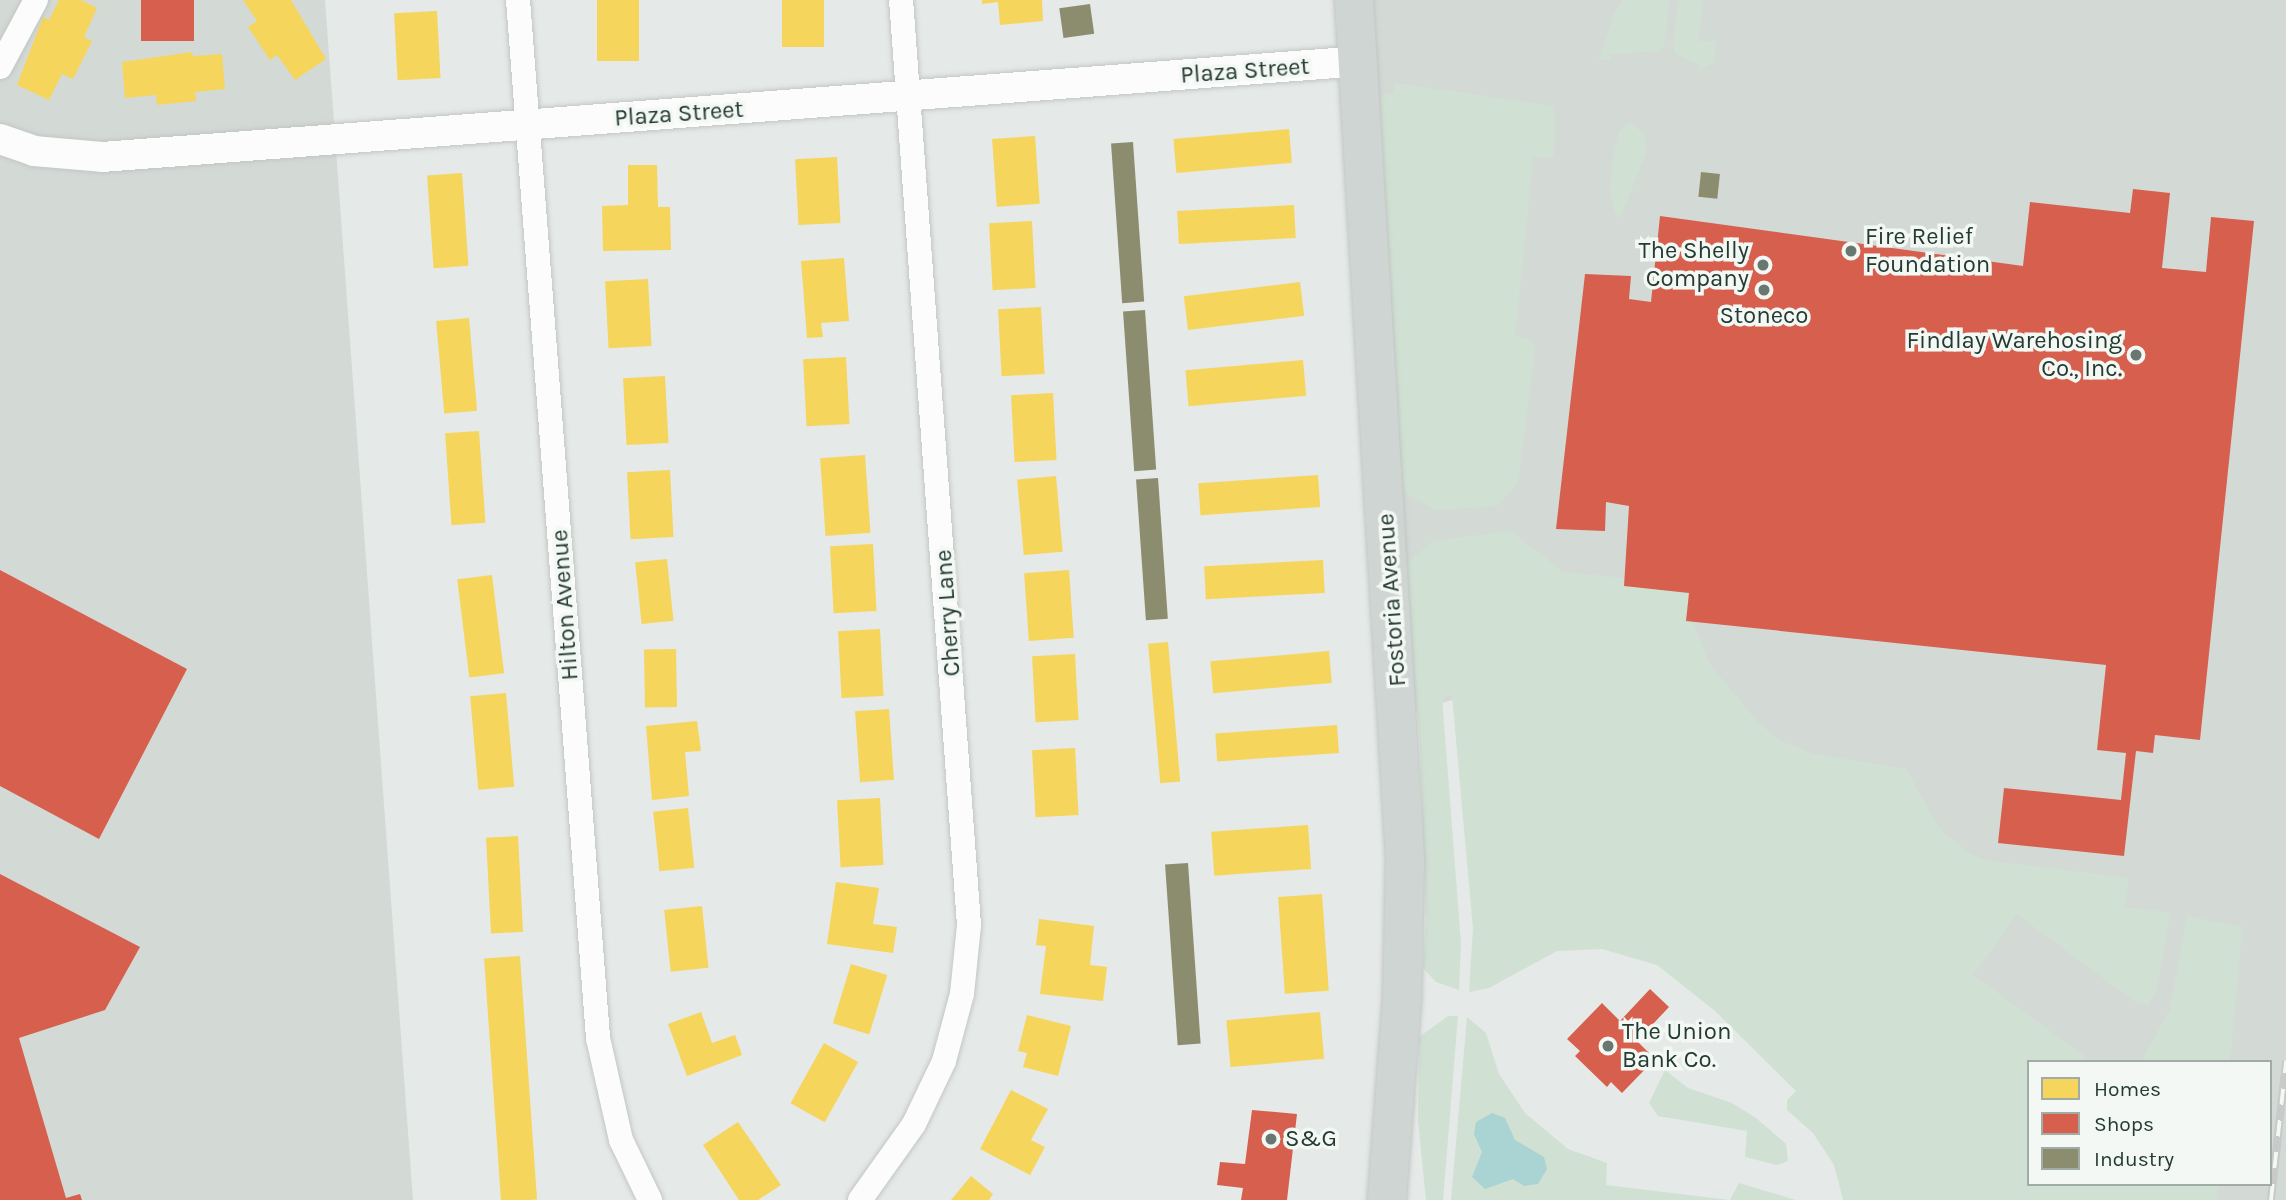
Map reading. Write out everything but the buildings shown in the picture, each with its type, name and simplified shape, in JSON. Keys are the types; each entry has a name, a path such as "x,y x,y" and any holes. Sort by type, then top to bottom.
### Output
{"main road":[{"name":"Fostoria Avenue","path":"1354,0 1361,61 1405,859 1402,999 1387,1200"}],"street":[{"path":"0,67 36,0"},
{"name":"Hilton Avenue","path":"518,0 598,1038 621,1140 650,1200"},
{"name":"Cherry Lane","path":"860,1200 908,1133 944,1061 962,994 969,925 901,0"},
{"name":"Plaza Street","path":"0,139 34,151 102,157 1361,61"}],"shaded area":[{"path":"0,0 325,0 413,1200 0,1200"},
{"path":"1346,0 2286,0 2286,1200 2073,1200 2056,1186 2272,1186 2272,1060 2027,1061 1456,699 1400,715"}],"green space":[{"path":"1623,0 1669,0 1664,46 1659,51 1609,54 1611,59 1599,61 1615,11"},
{"path":"1679,0 1703,0 1698,41 1716,41 1714,62 1698,70 1700,65 1676,54 1673,47"},
{"path":"1403,84 1554,106 1554,154 1549,158 1533,157 1515,336 1531,340 1535,347 1519,474 1515,486 1496,506 1437,510 1407,494 1398,477 1380,95 1394,93 1394,85"},
{"path":"1630,123 1644,134 1646,153 1620,217 1615,214 1611,193 1612,164 1619,131"},
{"path":"1511,531 1563,572 1625,578 1624,586 1689,593 1686,621 1693,622 1709,663 1758,723 1781,741 1813,754 1906,769 1938,827 1966,852 1983,860 2128,878 2125,907 2170,913 2157,988 2148,1005 2137,1003 2017,914 1973,975 2089,1060 2027,1060 2027,1186 2218,1186 2217,1200 1843,1200 1834,1165 1813,1133 1787,1110 1787,1100 1796,1091 1715,1011 1657,965 1602,949 1557,951 1489,988 1469,992 1473,929 1452,695 1442,697 1461,944 1459,990 1436,982 1423,968 1426,919 1420,744 1405,566 1433,541"},
{"path":"2187,916 2242,927 2230,1060 2142,1060 2170,1010"},
{"path":"1448,1016 1458,1016 1443,1200 1426,1200 1418,1121 1419,1037"},
{"path":"1467,1017 1486,1033 1499,1074 1525,1113 1568,1149 1607,1163 1606,1185 1730,1200 1451,1200"},
{"path":"1665,1070 1688,1088 1732,1103 1756,1118 1786,1144 1788,1161 1777,1165 1745,1157 1747,1131 1658,1116 1649,1103"},
{"path":"1739,1183 1796,1200 1730,1200"}],"water":[{"path":"1492,1113 1505,1118 1515,1140 1544,1157 1547,1169 1538,1184 1524,1186 1513,1179 1485,1189 1472,1177 1482,1152 1474,1134 1476,1122"}],"railway":[{"path":"2271,1200 2286,1061"}],"place":[{"name":"Fire Relief Foundation","path":"1851,251"},
{"name":"The Shelly Company","path":"1763,265"},
{"name":"Stoneco","path":"1764,290"},
{"name":"Findlay Warehosing Co., Inc.","path":"2136,355"},
{"name":"The Union Bank Co.","path":"1608,1046"},
{"name":"S&G","path":"1271,1139"}]}
